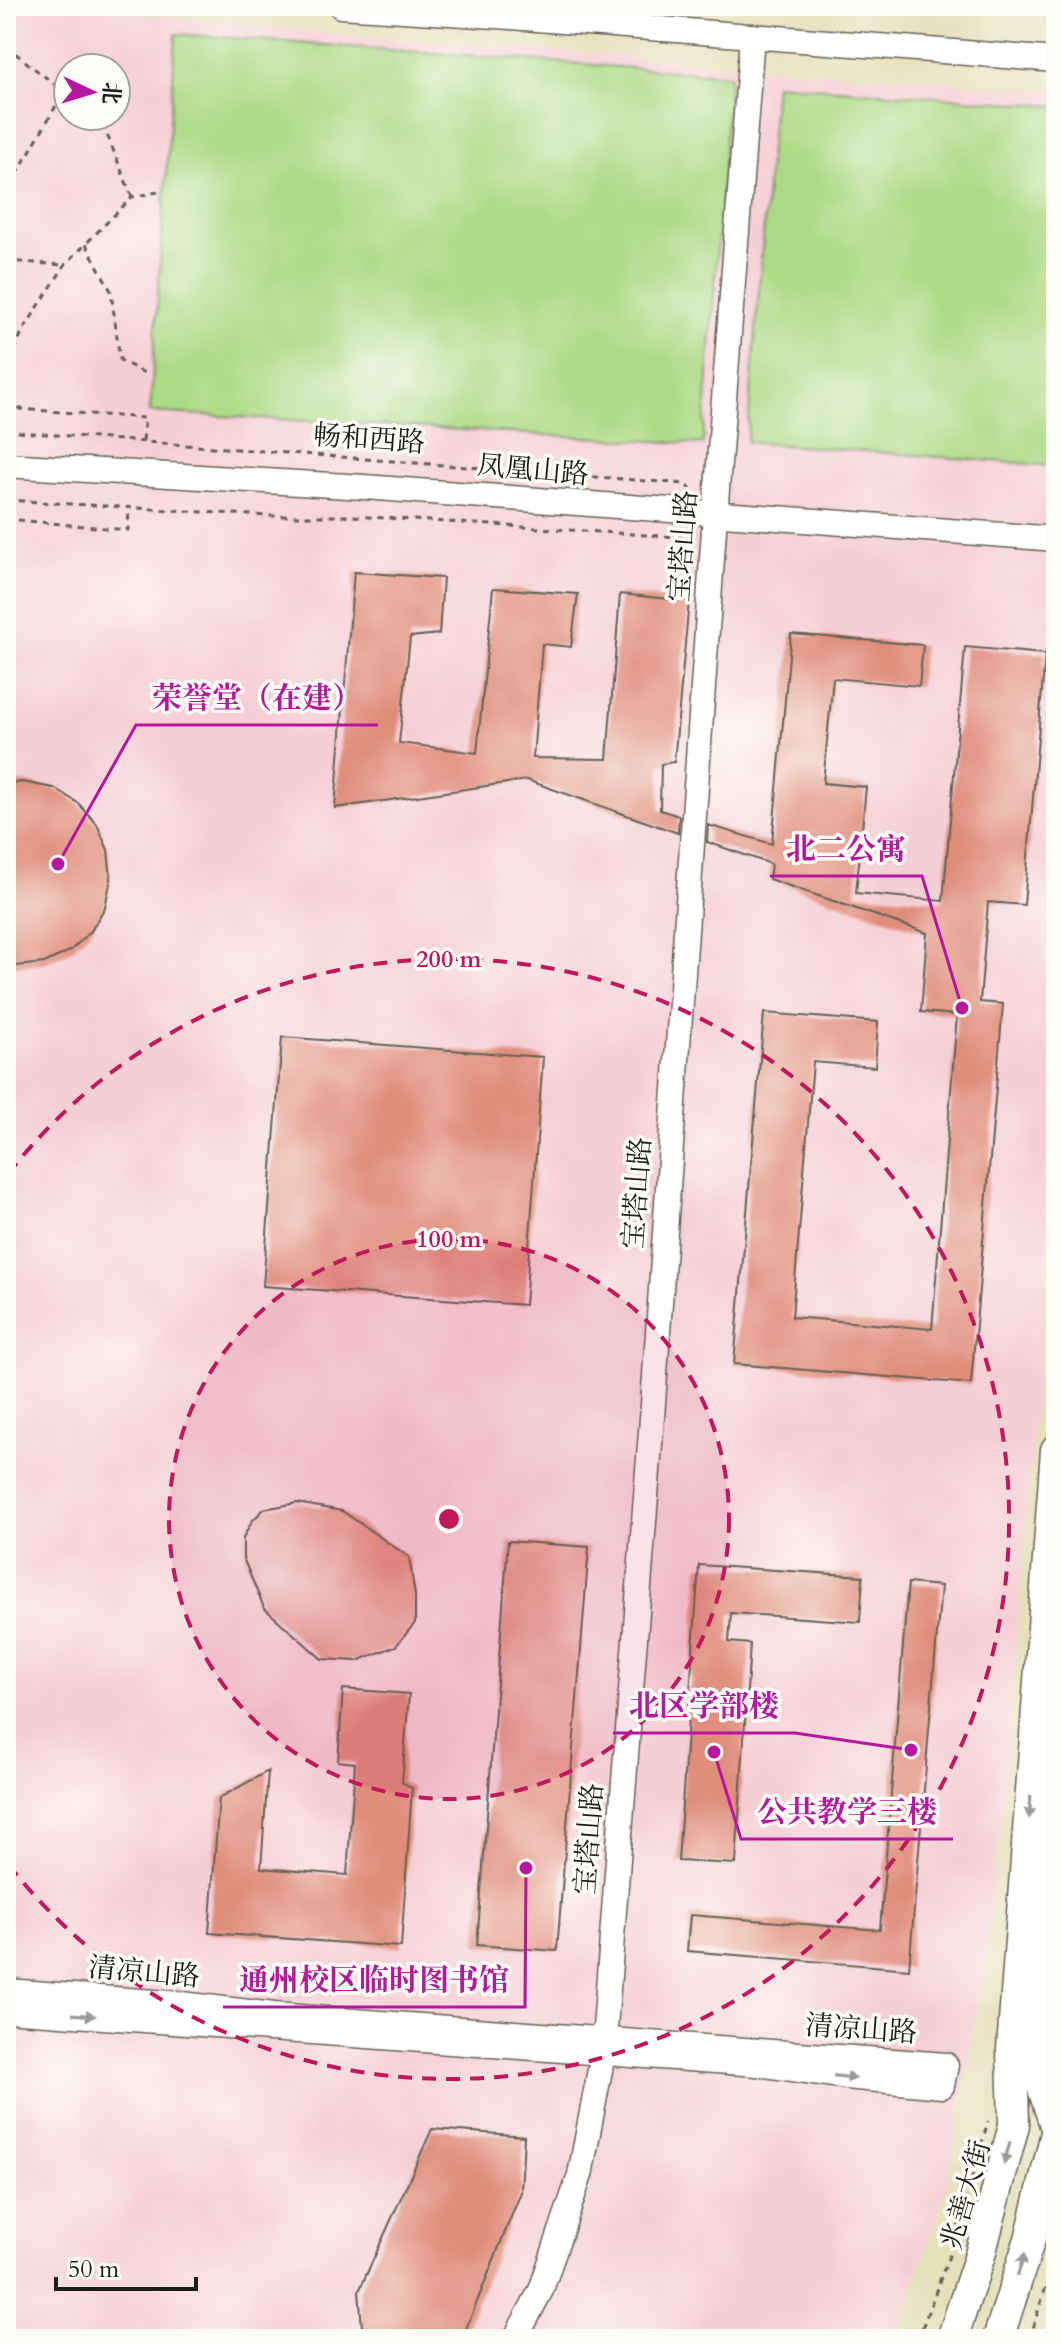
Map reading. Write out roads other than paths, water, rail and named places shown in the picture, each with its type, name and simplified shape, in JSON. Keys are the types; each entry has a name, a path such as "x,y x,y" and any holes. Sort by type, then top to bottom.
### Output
{"main road":[{"name":"兆善大街","path":"998,2339 1030,2239 1056,2131 1035,2062 1056,1450"},
{"name":"兆善大街","path":"952,2339 980,2255 1014,2125 1035,2062 1056,1756"}],"street":[{"path":"341,6 686,18 752,36 1056,60"},
{"name":"宝塔山路","path":"515,2339 541,2290 580,2175 603,2047 752,36"},
{"name":"凤凰山路","path":"6,465 364,487 714,527 1056,539"},
{"name":"清凉山路","path":"6,1991 182,2004 603,2047 942,2086 946,2065 603,2047 6,2010"}],"place":[{"name":"荣誉堂（在建）","path":"58,864"},
{"name":"北二公寓","path":"962,1008"},
{"name":"北区学部楼","path":"911,1750"},
{"name":"公共教学三楼","path":"714,1752"},
{"name":"通州校区临时图书馆","path":"526,1868"}]}
